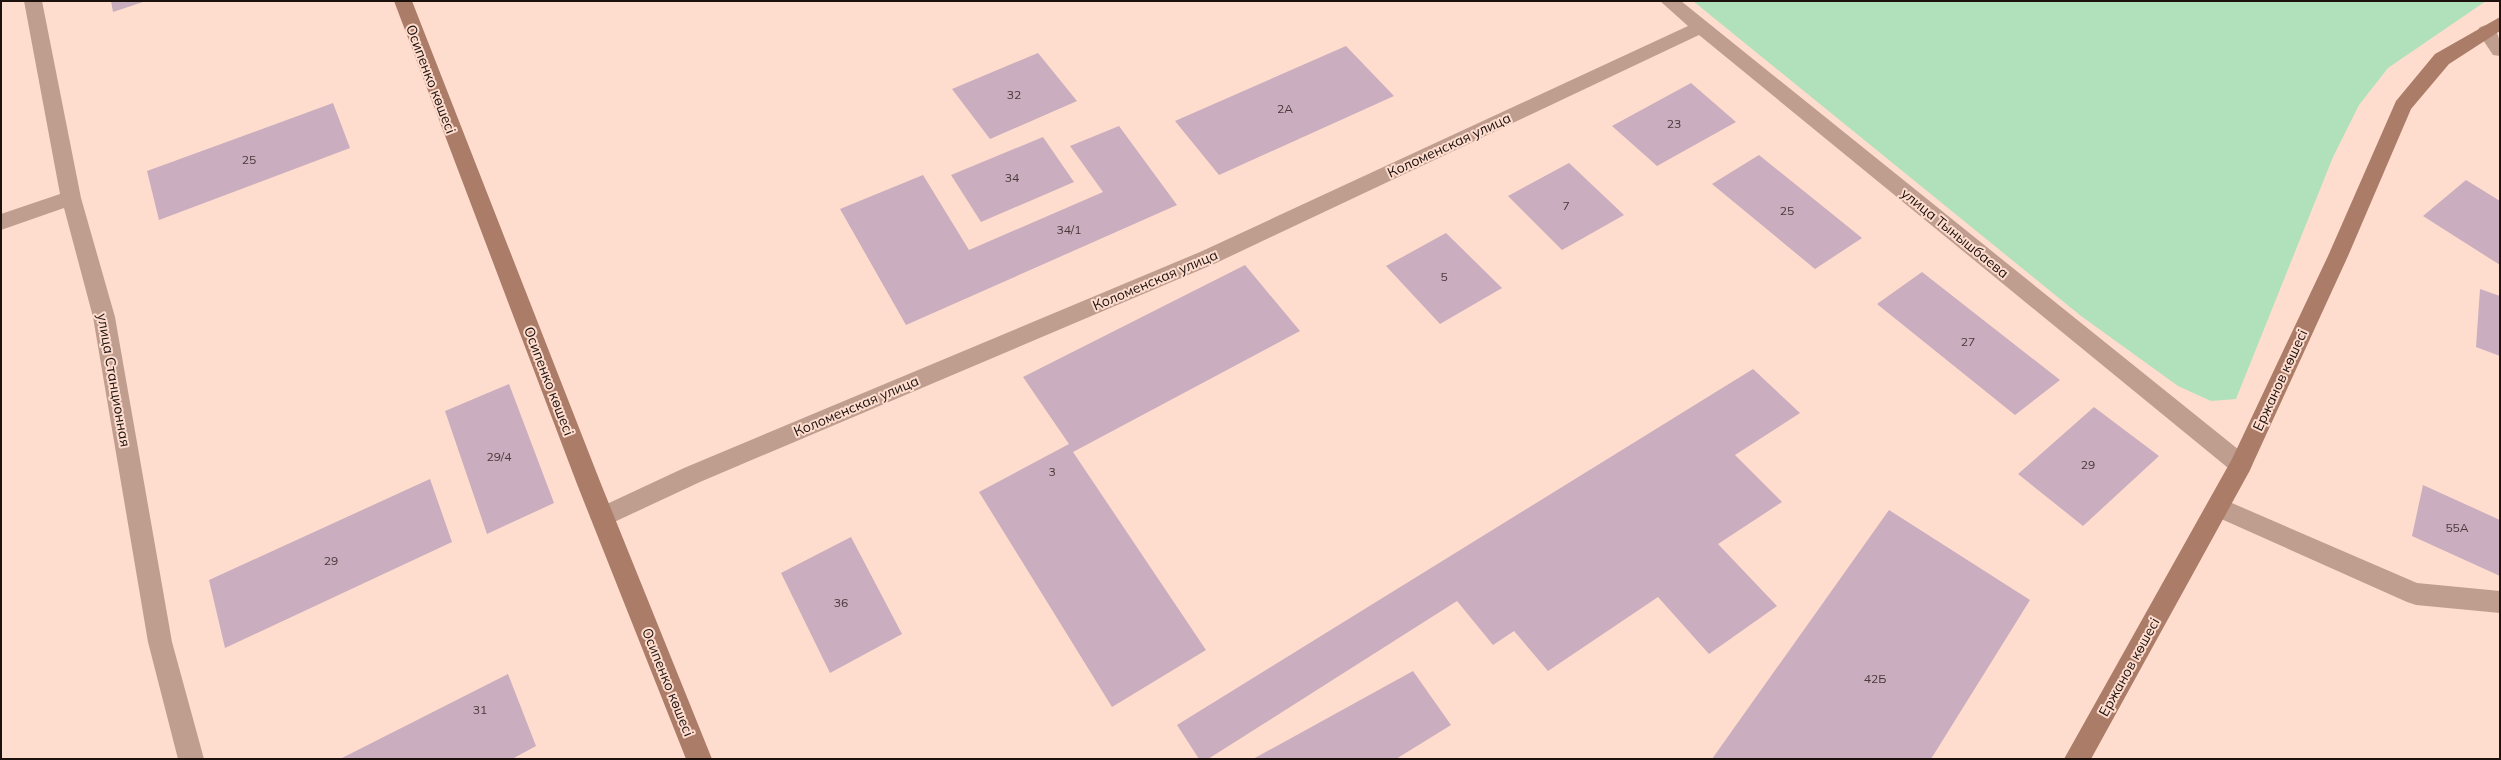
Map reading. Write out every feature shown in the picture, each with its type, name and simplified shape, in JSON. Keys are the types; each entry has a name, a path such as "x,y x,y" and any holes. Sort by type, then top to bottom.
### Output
{"main road":[{"name":"Осипенко көшесі","path":"403,1 409,21 602,517 699,759"},
{"name":"Ержанов көшесі","path":"2078,759 2241,464 2338,256 2403,106 2442,60 2493,27"}],"street":[{"name":"улица Станционная","path":"33,1 44,50 71,198 104,317 160,642 191,759"},
{"name":"улица Тынышбаева","path":"1669,1 2241,464"},
{"name":"Коломенская улица","path":"602,517 692,475 1207,258 1701,27"},
{"path":"2493,27 2500,50"},
{"path":"1,222 71,198"},
{"path":"2218,507 2416,594 2500,602"}],"green space":[{"path":"1693,1 2486,1 2388,68 2359,105 2333,157 2236,399 2211,401 2178,386 2081,316"}],"building":[{"path":"111,1 146,1 113,12"},
{"path":"1346,46 1394,96 1219,175 1175,121"},
{"path":"1038,53 1077,101 990,139 952,89"},
{"path":"1691,83 1736,122 1657,166 1612,126"},
{"path":"333,103 350,148 159,220 147,171"},
{"path":"1119,126 1177,205 906,325 840,209 923,175 969,250 1103,192 1070,146"},
{"path":"1043,137 1074,182 981,222 951,175"},
{"path":"1759,155 1862,238 1815,269 1712,184"},
{"path":"1569,163 1624,215 1562,250 1508,196"},
{"path":"2466,180 2500,201 2500,265 2423,216"},
{"path":"1446,233 1502,288 1440,324 1386,266"},
{"path":"1245,265 1300,331 1073,452 1206,650 1112,707 979,492 1069,444 1023,377"},
{"path":"1922,272 2060,380 2015,415 1877,304"},
{"path":"2480,289 2500,296 2500,356 2476,347"},
{"path":"1753,369 1800,413 1735,455 1782,502 1718,544 1777,606 1709,654 1658,597 1548,671 1514,631 1493,645 1457,601 1208,759 1199,759 1177,725"},
{"path":"509,384 554,503 487,534 445,411"},
{"path":"2094,407 2159,456 2083,526 2018,474"},
{"path":"430,479 452,542 225,648 209,580"},
{"path":"2423,485 2500,520 2500,576 2412,536"},
{"path":"1889,510 2030,600 1931,759 1712,759"},
{"path":"851,537 902,634 830,673 781,573"},
{"path":"1413,671 1451,725 1396,759 1253,759"},
{"path":"508,674 536,746 512,759 340,759"}]}
